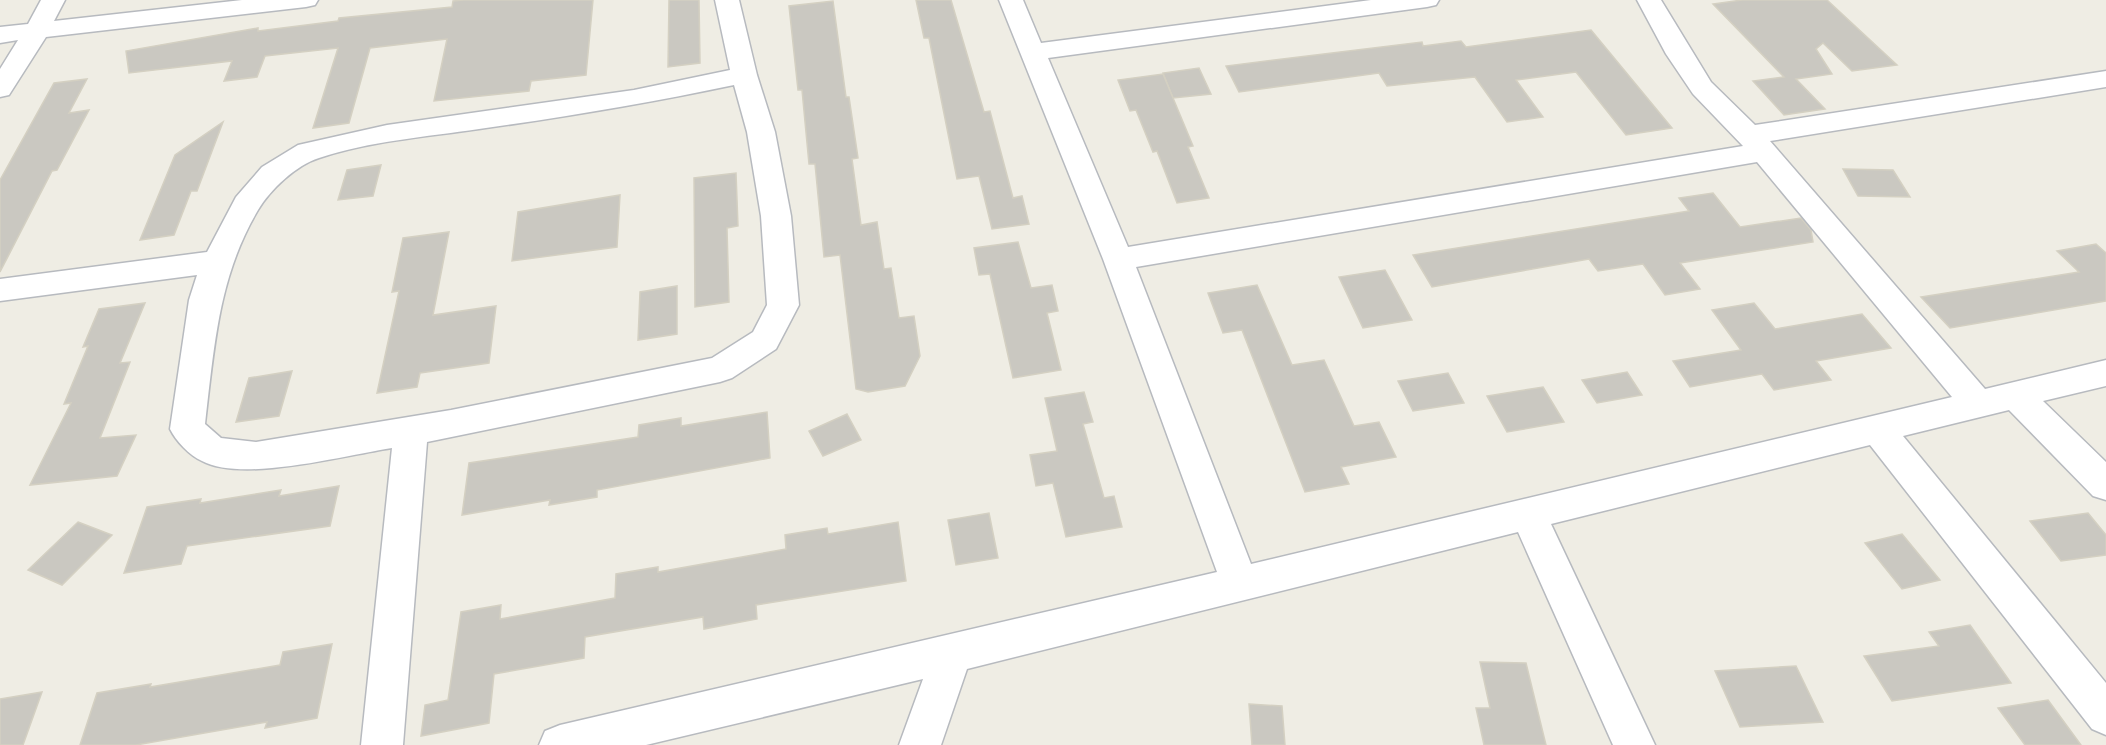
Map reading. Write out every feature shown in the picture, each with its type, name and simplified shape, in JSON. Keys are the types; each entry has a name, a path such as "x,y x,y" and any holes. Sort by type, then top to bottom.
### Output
{"street":[{"path":"0,89 37,31 53,0"},
{"path":"0,35 306,0"},
{"path":"727,0 744,75 761,132 776,216 783,305 765,340 720,369 411,431 256,456 213,451 187,429 206,300 218,262 246,204 272,174 308,150 387,134 634,98 744,75"},
{"path":"1011,0 1118,259 1240,585"},
{"path":"1031,52 1427,0"},
{"path":"1649,0 1659,14 1678,54 1702,88 1756,144 1977,403"},
{"path":"1118,259 2106,79"},
{"path":"0,290 218,262"},
{"path":"560,745 1240,585 2106,373"},
{"path":"2014,394 2106,485"},
{"path":"1878,430 2106,715"},
{"path":"382,745 411,431"},
{"path":"1528,514 1634,745"},
{"path":"920,745 952,654"}],"building":[{"path":"593,0 586,75 531,81 529,91 434,101 447,39 370,48 349,123 313,128 338,48 265,56 257,77 224,81 232,61 129,73 126,51 258,28 258,31 338,21 339,18 452,7 453,1"},
{"path":"669,0 699,0 700,63 668,67"},
{"path":"916,0 951,0 984,112 990,111 1013,198 1022,196 1029,224 992,229 979,176 957,179 929,38 924,38"},
{"path":"1742,0 1827,0 1897,65 1852,71 1823,43 1816,49 1832,74 1796,79 1825,109 1784,115 1753,81 1784,77 1713,4"},
{"path":"833,1 846,97 849,97 858,158 852,159 861,225 877,222 884,269 891,268 899,318 914,316 920,356 905,386 868,392 856,389 840,255 824,257 815,164 809,164 802,90 798,90 789,6"},
{"path":"1591,30 1672,128 1626,135 1576,72 1516,80 1543,117 1507,122 1475,77 1387,86 1379,73 1239,92 1226,66 1422,42 1423,46 1461,41 1466,47"},
{"path":"1199,68 1211,94 1173,98 1163,73"},
{"path":"1163,74 1193,146 1188,147 1209,198 1177,203 1157,151 1153,152 1136,110 1130,111 1118,80"},
{"path":"87,79 69,113 89,110 57,170 52,171 0,272 0,180 54,83"},
{"path":"223,122 197,191 191,191 174,235 140,240 175,155"},
{"path":"381,165 373,196 338,200 347,170"},
{"path":"1843,169 1893,170 1910,197 1858,196"},
{"path":"736,173 738,226 727,228 729,302 695,307 694,178"},
{"path":"1713,193 1740,227 1801,218 1811,230 1813,242 1680,263 1700,289 1665,295 1643,264 1598,271 1589,259 1432,287 1413,255 1689,211 1679,198"},
{"path":"620,195 617,247 512,261 518,212"},
{"path":"449,232 433,315 496,306 489,363 420,373 417,387 377,393 399,291 392,292 403,238"},
{"path":"1018,242 1031,288 1052,285 1058,311 1047,313 1061,370 1013,378 990,274 979,275 974,248"},
{"path":"2096,244 2106,253 2106,301 1950,328 1921,297 2079,272 2057,251"},
{"path":"1385,270 1412,320 1363,328 1339,277"},
{"path":"1257,285 1292,365 1324,360 1354,426 1379,422 1396,457 1341,467 1349,484 1305,492 1242,330 1223,333 1208,293"},
{"path":"677,286 677,334 638,340 640,292"},
{"path":"145,303 120,363 130,362 100,438 136,435 117,476 30,485 71,403 64,404 88,346 83,347 99,309"},
{"path":"1754,303 1775,329 1862,314 1891,348 1816,361 1831,380 1774,390 1762,374 1690,387 1673,361 1741,350 1712,310"},
{"path":"292,371 279,416 236,422 249,378"},
{"path":"1627,372 1642,395 1597,403 1582,380"},
{"path":"1448,373 1464,403 1413,411 1398,381"},
{"path":"1543,387 1564,422 1507,432 1487,396"},
{"path":"1084,392 1093,422 1083,424 1104,498 1114,496 1122,527 1066,537 1053,483 1036,486 1030,455 1057,451 1045,398"},
{"path":"767,412 770,458 597,490 597,497 549,505 550,500 462,515 469,463 638,437 639,425 681,418 681,426"},
{"path":"847,414 861,440 823,456 809,431"},
{"path":"339,486 330,526 187,546 181,564 124,573 147,507 201,499 200,503 281,490 279,496"},
{"path":"989,513 998,558 956,565 948,520"},
{"path":"2088,513 2106,535 2106,555 2061,561 2030,521"},
{"path":"78,522 112,535 62,585 28,570"},
{"path":"898,522 906,581 756,605 757,619 704,629 703,617 585,637 584,658 494,674 489,723 421,736 425,705 448,700 461,612 501,605 500,619 615,598 616,574 658,567 658,572 786,549 785,535 827,528 828,534"},
{"path":"1902,534 1940,580 1902,589 1865,543"},
{"path":"1970,625 2011,683 1892,701 1864,656 1939,646 1929,632"},
{"path":"332,644 317,718 265,728 267,722 136,745 80,745 97,693 151,684 150,687 280,665 283,652"},
{"path":"1480,662 1526,663 1546,745 1484,745 1476,708 1490,708"},
{"path":"1796,666 1823,722 1740,727 1715,671"},
{"path":"42,692 23,745 0,745 0,699"},
{"path":"2048,700 2081,745 2025,745 1998,708"},
{"path":"1249,704 1282,706 1285,745 1252,745"}]}
